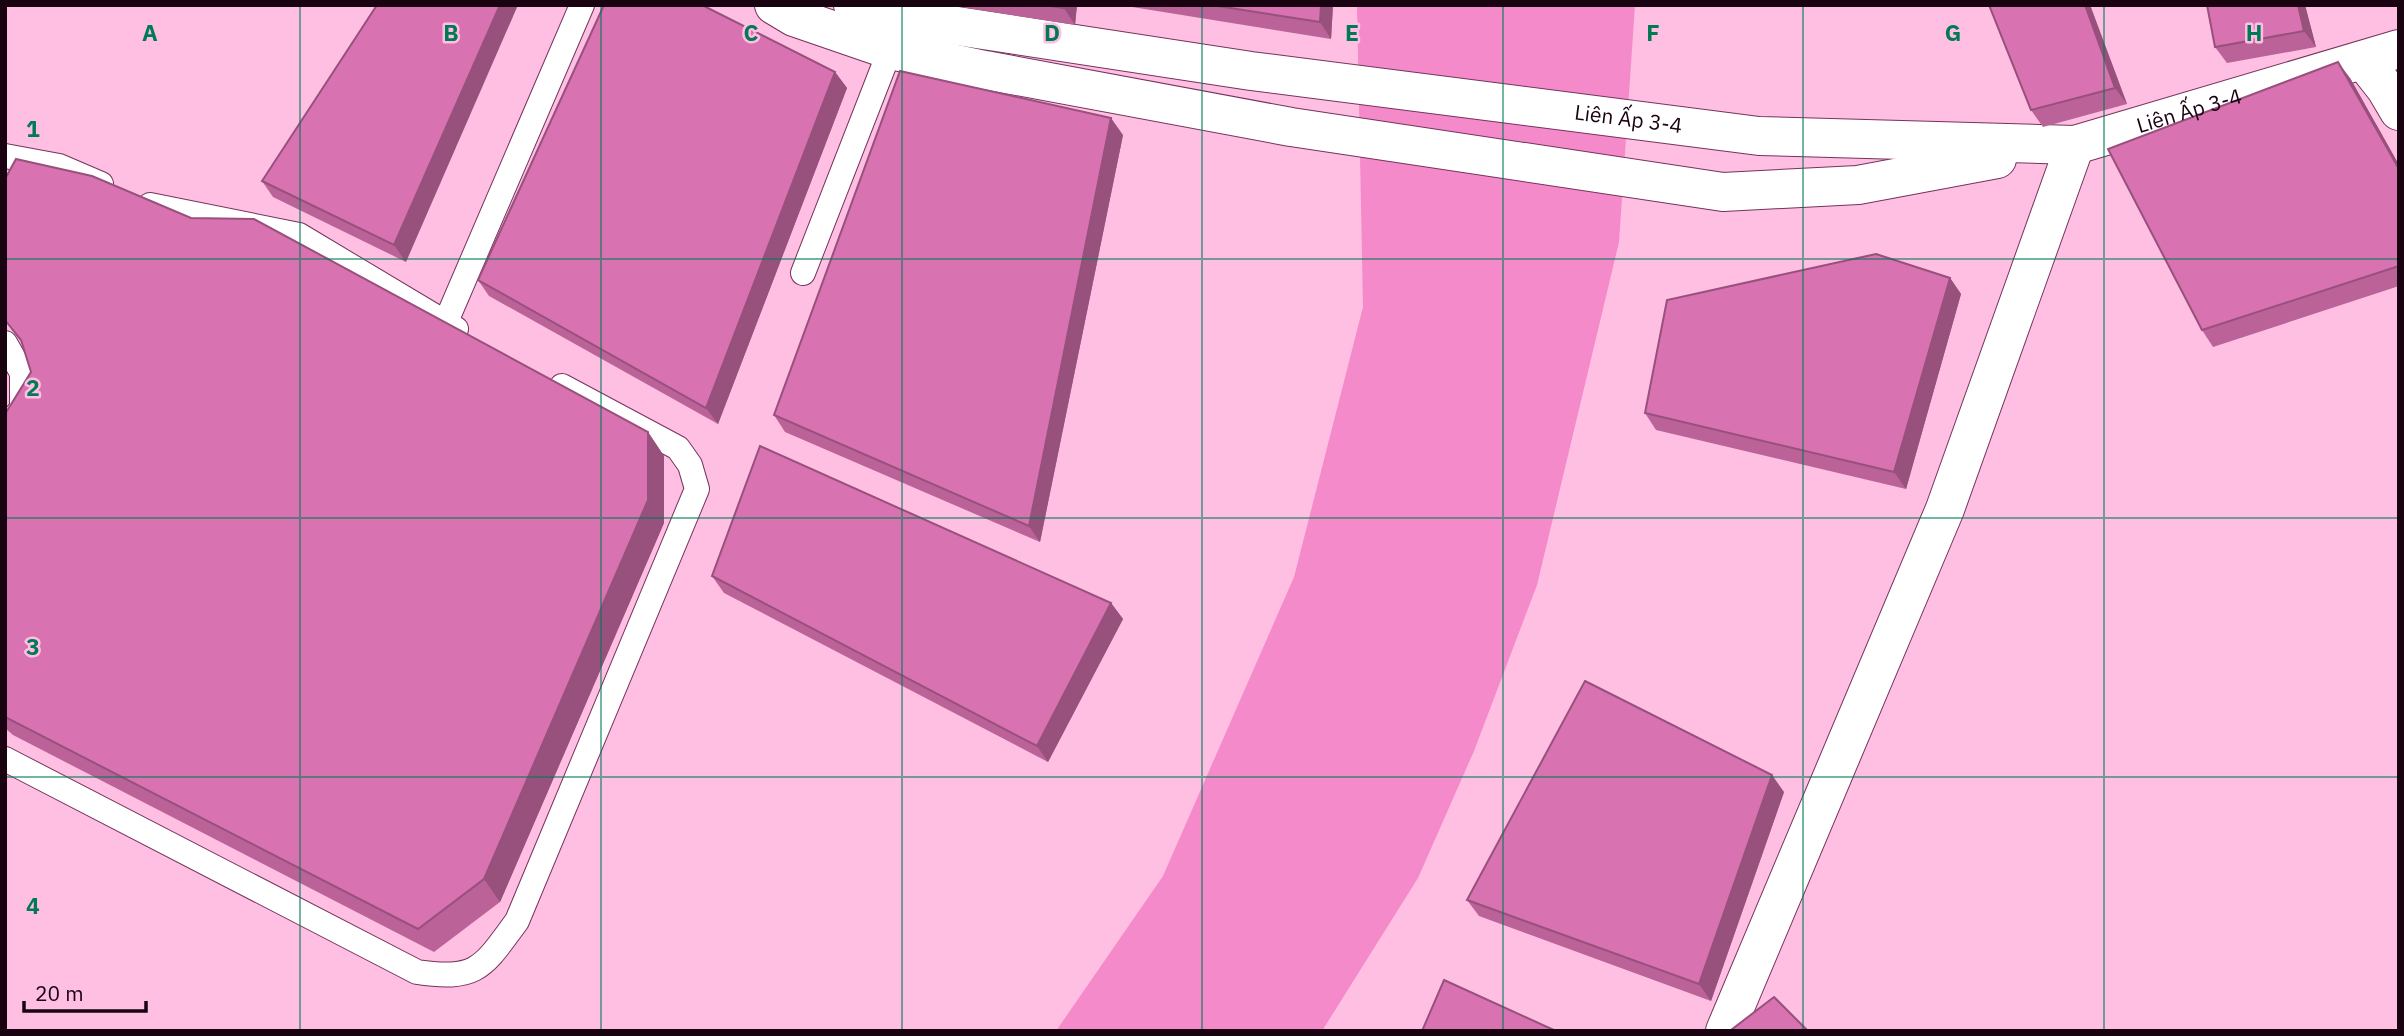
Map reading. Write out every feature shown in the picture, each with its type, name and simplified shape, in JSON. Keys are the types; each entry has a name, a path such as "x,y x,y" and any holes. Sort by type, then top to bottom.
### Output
{"street":[{"path":"774,5 794,16 890,50 1291,127 1723,192 1858,185 2075,145"},
{"name":"Liên Ấp 3-4","path":"853,5 920,13 1251,71 1759,136 2075,145 2381,55"},
{"path":"2381,55 2386,89 2399,111"},
{"path":"1725,1031 1945,509 2075,145"}],"lane":[{"path":"445,324 582,5"},
{"path":"803,273 890,50"},
{"path":"5,156 58,166 126,195 180,213 299,234 445,324 482,343"},
{"path":"5,343 22,373 22,408 5,430"},
{"path":"5,759 417,972 451,977 485,964 517,921 697,489 690,465 678,448 543,376"}],"shaded area":[{"path":"1357,5 1635,5 1619,242 1537,585 1474,751 1418,878 1322,1031 1056,1031 1163,876 1294,577 1363,307"}],"building":[{"path":"377,5 500,5 394,245 262,181"},
{"path":"604,5 702,5 835,72 706,408 478,280"},
{"path":"1211,5 1321,5 1320,22"},
{"path":"1989,5 2085,5 2115,88 2031,110"},
{"path":"2207,5 2298,5 2304,31 2215,47"},
{"path":"2338,62 2399,169 2399,266 2202,330 2108,149"},
{"path":"900,71 1111,118 1029,526 774,415"},
{"path":"16,159 92,176 191,218 254,219 648,432 648,500 484,879 418,929 5,717 5,414 31,372 21,340 5,320 5,179"},
{"path":"1876,254 1950,278 1894,472 1645,413 1667,300"},
{"path":"760,446 1111,603 1037,746 712,576"},
{"path":"1585,681 1772,775 1699,984 1467,900"},
{"path":"1444,980 1556,1031 1422,1031"},
{"path":"1774,997 1808,1031 1731,1030"}]}
